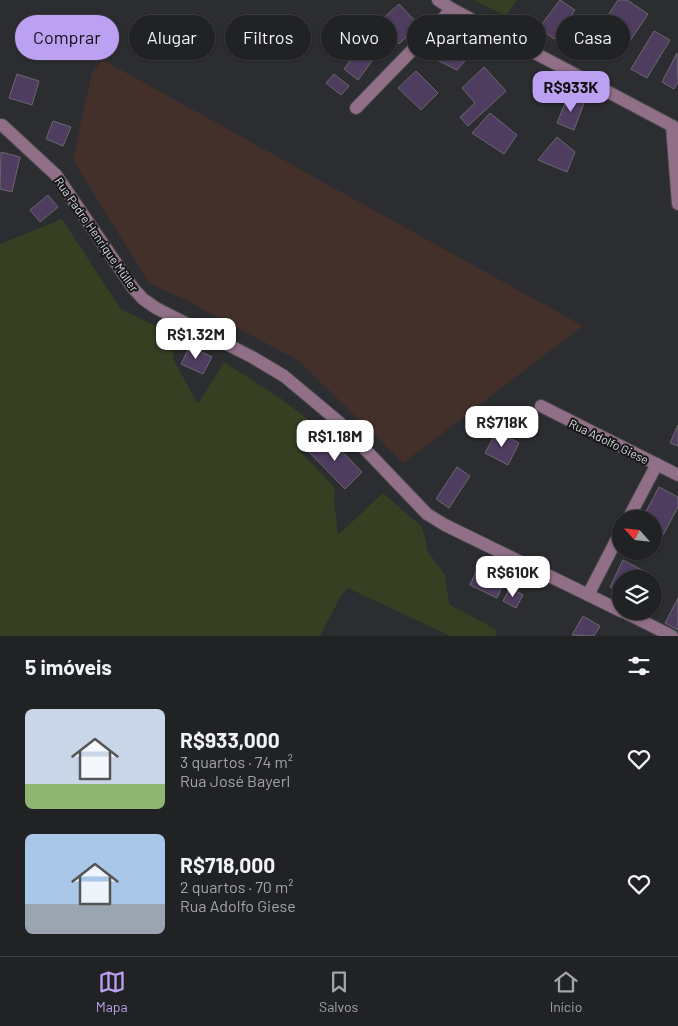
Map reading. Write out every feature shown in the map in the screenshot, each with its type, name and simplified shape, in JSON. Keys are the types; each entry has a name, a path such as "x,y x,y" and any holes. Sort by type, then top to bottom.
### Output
{"street":[{"path":"438,0 675,128 678,204"},
{"path":"356,108 452,9"},
{"name":"Rua Padre Henrique Müller","path":"2,125 56,175 133,288 143,299 156,308 270,366 299,387 339,422 427,514 445,525 612,607"},
{"name":"Rua Adolfo Giese","path":"541,406 678,475"},
{"path":"633,510 657,464"},
{"path":"588,595 612,549"},
{"name":"Rua Padre Henrique Müller","path":"639,620 672,636"}],"shaded area":[{"path":"103,60 583,326 403,463 299,361 186,300 149,283 73,160 92,72"}],"green space":[{"path":"474,0 517,0 507,15"},
{"path":"62,219 121,309 176,336 173,359 198,404 224,362 283,400 321,430 301,452 335,488 334,500 338,535 383,493 422,527 428,552 445,575 449,604 497,630 495,636 450,636 348,588 342,594 320,636 0,636 0,244"}],"building":[{"path":"560,0 575,10 571,15 556,15 556,36 554,39 546,33 546,19"},
{"path":"618,0 627,0 648,14 630,41 630,15 608,15"},
{"path":"399,4 409,15 407,15 407,36 399,44 397,42 397,15 387,15"},
{"path":"654,31 670,40 647,78 631,69"},
{"path":"677,53 678,82 674,89 662,82"},
{"path":"351,60 373,60 358,80 344,69"},
{"path":"437,60 466,60 457,70"},
{"path":"484,67 506,91 468,126 460,117 475,103 462,88"},
{"path":"416,71 438,93 421,110 398,88"},
{"path":"17,74 39,81 32,105 9,98"},
{"path":"334,74 349,86 341,95 326,83"},
{"path":"568,96 584,103 574,130 557,123"},
{"path":"490,113 517,135 504,154 472,133"},
{"path":"53,121 71,127 63,146 46,139"},
{"path":"557,137 575,152 567,172 538,160"},
{"path":"1,152 20,157 12,192 0,189"},
{"path":"48,195 58,207 40,222 30,210"},
{"path":"190,346 212,357 203,374 181,364"},
{"path":"678,425 678,446 670,443"},
{"path":"497,431 519,443 508,465 485,453"},
{"path":"325,434 362,472 345,489 308,451"},
{"path":"457,467 470,476 449,508 436,499"},
{"path":"659,487 678,497 678,507 663,535 662,510 647,510"},
{"path":"623,560 642,570 618,570"},
{"path":"480,563 507,576 497,598 470,585"},
{"path":"510,588 523,595 516,608 503,601"},
{"path":"678,598 678,630 665,623"},
{"path":"583,616 600,626 594,636 572,635"}]}
